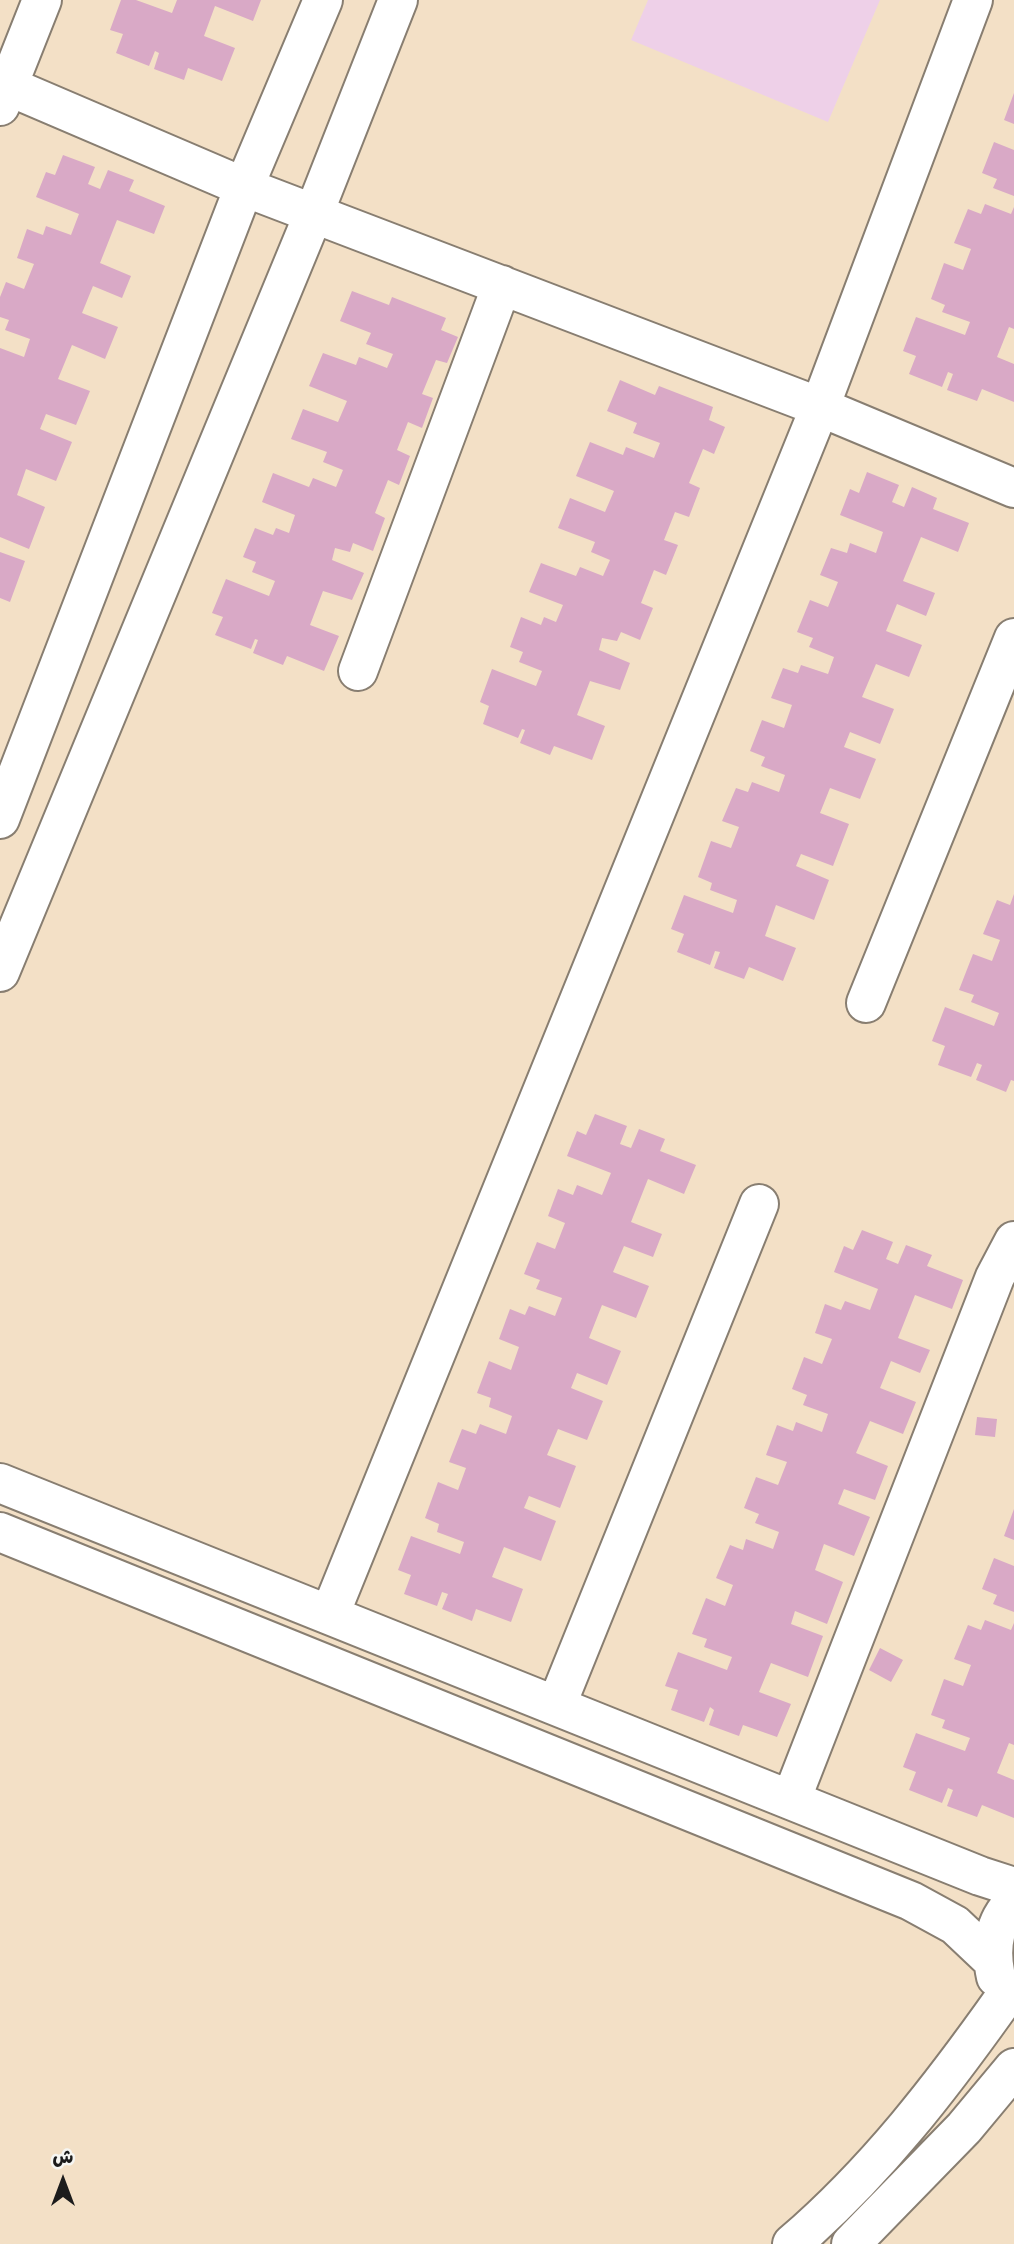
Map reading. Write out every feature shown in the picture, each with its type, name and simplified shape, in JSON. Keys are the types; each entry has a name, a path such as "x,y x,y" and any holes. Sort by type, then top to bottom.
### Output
{"street":[{"path":"43,0 4,96 821,407 1014,488"},
{"path":"0,819 244,187 323,0"},
{"path":"0,972 314,213 398,0"},
{"path":"330,1614 821,407 973,0"},
{"path":"358,671 502,285"},
{"path":"866,1003 1014,638"},
{"path":"557,1704 759,1204"},
{"path":"791,1800 995,1277 1014,1241"},
{"path":"0,1483 557,1704 980,1876 1014,1887"},
{"path":"0,1532 911,1901 955,1925 992,1960"},
{"path":"792,2244 835,2208 939,2091 1010,2002 996,1979 992,1960 995,1933 1007,1909 1014,1902"},
{"path":"851,2244 964,2128 1014,2068"}],"shaded area":[{"path":"648,0 880,0 828,122 631,40"}],"building":[{"path":"121,0 136,0 172,13 177,0 261,0 253,21 215,6 204,36 235,48 222,81 188,68 184,80 154,69 159,53 155,51 149,66 116,53 123,34 110,30"},
{"path":"1014,93 1014,124 1004,120"},
{"path":"994,142 1014,150 1014,196 993,188 997,179 982,173"},
{"path":"63,155 95,167 88,184 100,189 108,170 134,180 129,191 165,206 154,234 117,220 100,263 131,276 122,298 93,286 82,313 118,327 105,359 72,345 58,379 90,391 76,425 46,414 40,429 72,442 56,481 26,469 17,495 45,507 29,549 0,537 0,348 24,357 30,339 5,330 9,320 0,317 0,297 6,282 24,289 34,264 17,258 27,229 43,235 46,226 71,235 79,214 36,197 46,172 55,175"},
{"path":"985,204 1011,214 1014,207 1014,329 1009,327 997,357 1014,364 1014,402 982,389 977,401 947,390 953,374 948,372 942,387 909,374 916,356 903,351 916,317 965,335 970,322 942,312 945,305 931,299 944,263 963,270 971,249 954,243 968,209 981,214"},
{"path":"352,291 389,305 392,297 446,318 441,330 458,337 447,363 436,360 422,394 433,398 422,428 408,422 397,450 410,456 399,485 388,480 375,513 385,518 373,551 353,543 350,552 335,548 332,560 364,573 352,600 323,591 310,625 339,636 324,671 287,656 283,665 253,653 258,640 255,639 251,649 215,635 223,617 212,613 226,579 269,596 275,581 252,572 256,562 243,557 255,528 273,535 276,528 289,533 295,515 262,502 273,473 309,487 313,478 336,487 343,470 323,462 327,452 291,439 303,409 338,422 347,401 309,386 323,353 356,365 359,357 387,368 393,354 366,344 371,333 340,321"},
{"path":"620,380 655,395 659,386 713,407 709,420 725,427 714,454 703,449 689,483 700,488 689,517 675,512 664,540 678,545 666,575 654,570 641,603 653,608 640,640 621,632 617,641 602,638 599,650 630,663 620,690 590,681 577,715 605,726 592,760 554,746 550,755 520,743 525,730 522,729 518,738 483,724 489,706 480,702 492,669 536,686 542,671 519,662 523,652 510,647 521,617 541,625 544,617 556,622 563,605 529,592 541,563 576,576 580,567 603,576 610,560 591,552 595,542 558,528 570,498 605,512 614,491 576,476 590,442 623,455 626,447 654,458 660,443 633,433 637,423 607,411"},
{"path":"867,472 899,485 892,502 904,507 912,487 937,498 933,509 969,523 958,552 921,537 903,581 935,593 926,616 897,604 886,631 922,645 909,677 876,664 862,697 894,709 880,744 850,732 844,747 876,759 860,799 830,788 820,813 849,824 833,866 801,854 796,866 829,880 814,920 776,905 765,936 796,948 783,981 749,967 744,979 714,968 720,952 715,951 710,965 677,952 684,934 671,929 684,895 733,913 737,900 710,890 712,883 698,877 711,841 731,848 739,827 722,821 736,788 748,792 752,782 779,792 785,775 761,766 765,757 750,751 762,720 784,728 792,705 771,698 783,668 798,673 801,665 828,674 834,657 809,647 813,638 797,632 810,600 828,607 838,582 820,575 831,548 847,553 850,543 876,553 883,532 840,515 850,489 859,493"},
{"path":"0,552 25,561 10,602 0,598"},
{"path":"1014,894 1014,1081 1011,1080 1006,1092 976,1080 982,1065 977,1063 971,1077 938,1065 945,1046 932,1041 945,1007 994,1026 999,1013 971,1002 974,995 959,990 973,954 992,961 1000,940 983,934 997,900 1010,905"},
{"path":"595,1114 627,1126 620,1144 631,1148 639,1129 665,1139 660,1151 696,1165 684,1194 648,1179 631,1222 662,1234 653,1257 624,1246 613,1272 649,1286 636,1318 602,1305 589,1338 621,1351 607,1385 577,1373 571,1388 603,1401 587,1440 558,1429 547,1455 576,1466 560,1508 529,1496 524,1508 556,1521 541,1561 504,1547 492,1577 523,1589 511,1622 476,1609 472,1621 442,1609 448,1594 442,1592 437,1606 404,1594 411,1575 398,1570 411,1536 460,1554 464,1542 437,1532 439,1524 425,1518 438,1482 458,1490 466,1468 449,1462 462,1429 476,1434 480,1424 506,1434 512,1416 489,1407 491,1398 477,1393 489,1361 511,1370 519,1347 499,1339 510,1309 525,1315 529,1306 555,1316 562,1298 536,1289 540,1280 524,1274 537,1242 555,1249 565,1223 548,1216 558,1189 573,1195 577,1185 602,1195 611,1173 567,1156 577,1131 586,1135"},
{"path":"862,1230 893,1242 886,1259 898,1264 906,1245 932,1255 927,1266 963,1280 952,1309 915,1295 898,1338 930,1350 920,1373 891,1361 880,1388 916,1402 903,1434 870,1421 856,1453 888,1466 875,1500 844,1489 838,1504 870,1517 854,1556 824,1544 815,1570 843,1582 827,1624 795,1611 791,1624 823,1636 808,1677 771,1663 759,1692 791,1704 777,1737 743,1725 739,1736 709,1725 714,1710 710,1707 704,1722 671,1710 678,1690 665,1686 678,1652 727,1670 732,1657 704,1647 707,1639 692,1634 706,1598 725,1606 733,1585 716,1578 730,1545 743,1550 746,1539 773,1549 779,1532 755,1523 759,1514 744,1508 756,1477 778,1485 787,1462 766,1455 777,1425 793,1431 796,1422 822,1432 828,1414 803,1405 807,1395 792,1389 804,1357 822,1364 832,1339 815,1333 825,1304 841,1310 845,1301 870,1310 878,1289 834,1272 844,1246 853,1250"},
{"path":"977,1417 997,1419 995,1437 975,1435"},
{"path":"1014,1509 1014,1540 1004,1536"},
{"path":"994,1558 1014,1566 1014,1612 993,1604 997,1595 982,1589"},
{"path":"985,1620 1011,1630 1014,1623 1014,1745 1009,1743 997,1773 1014,1780 1014,1818 982,1805 977,1817 947,1806 953,1790 948,1788 942,1803 909,1790 916,1772 903,1767 916,1733 965,1751 970,1738 942,1728 945,1720 931,1715 944,1679 963,1686 971,1665 954,1659 968,1625 981,1630"},
{"path":"880,1648 903,1660 891,1682 869,1670"}]}
